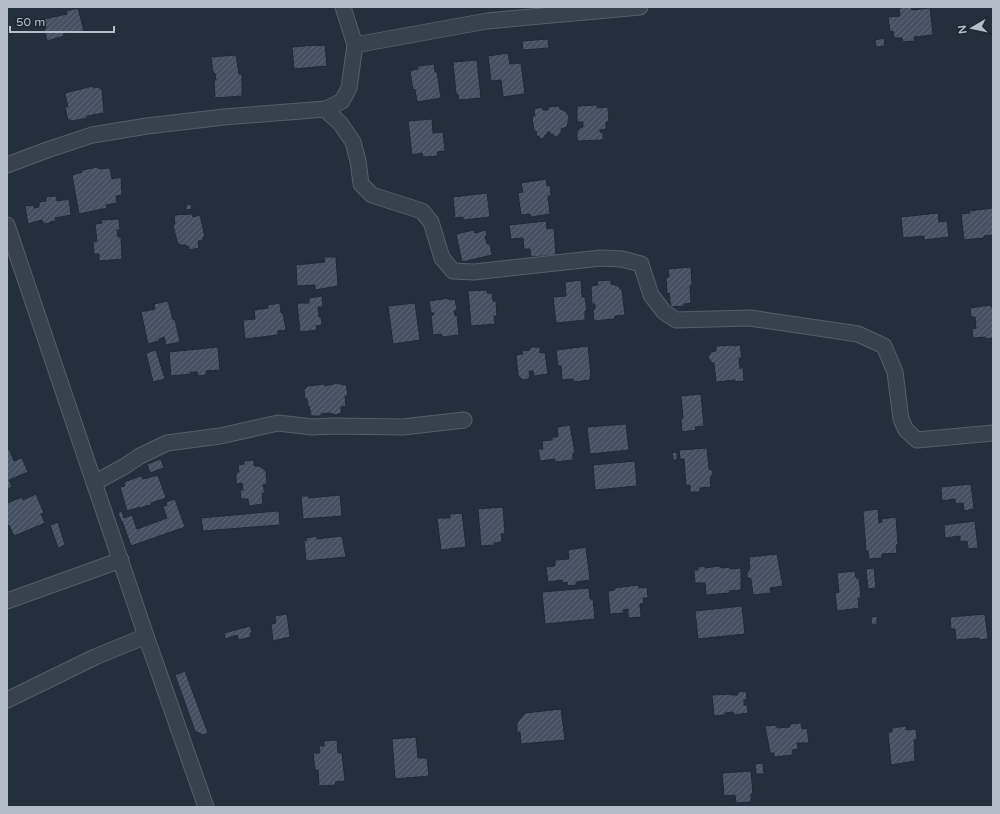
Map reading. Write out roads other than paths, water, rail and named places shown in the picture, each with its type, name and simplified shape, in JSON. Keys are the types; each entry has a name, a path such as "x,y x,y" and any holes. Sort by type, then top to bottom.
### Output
{"street":[{"path":"7,165 92,135 147,126 224,117 326,109 342,101 349,88 355,45 343,7"},
{"path":"355,45 487,21 640,7"},
{"path":"326,109 340,123 353,142 358,161 361,184 372,194 422,211 431,222 442,258 453,271 474,272 601,258 628,260 641,264 651,295 664,312 676,320 750,318 858,334 884,346 896,372 901,419 906,430 917,440 993,433"},
{"path":"7,225 146,636 206,807"},
{"path":"94,483 167,442 220,436 278,423 312,428 333,426 403,427 464,420"},
{"path":"7,602 121,560"},
{"path":"7,700 95,657 146,636"}]}
